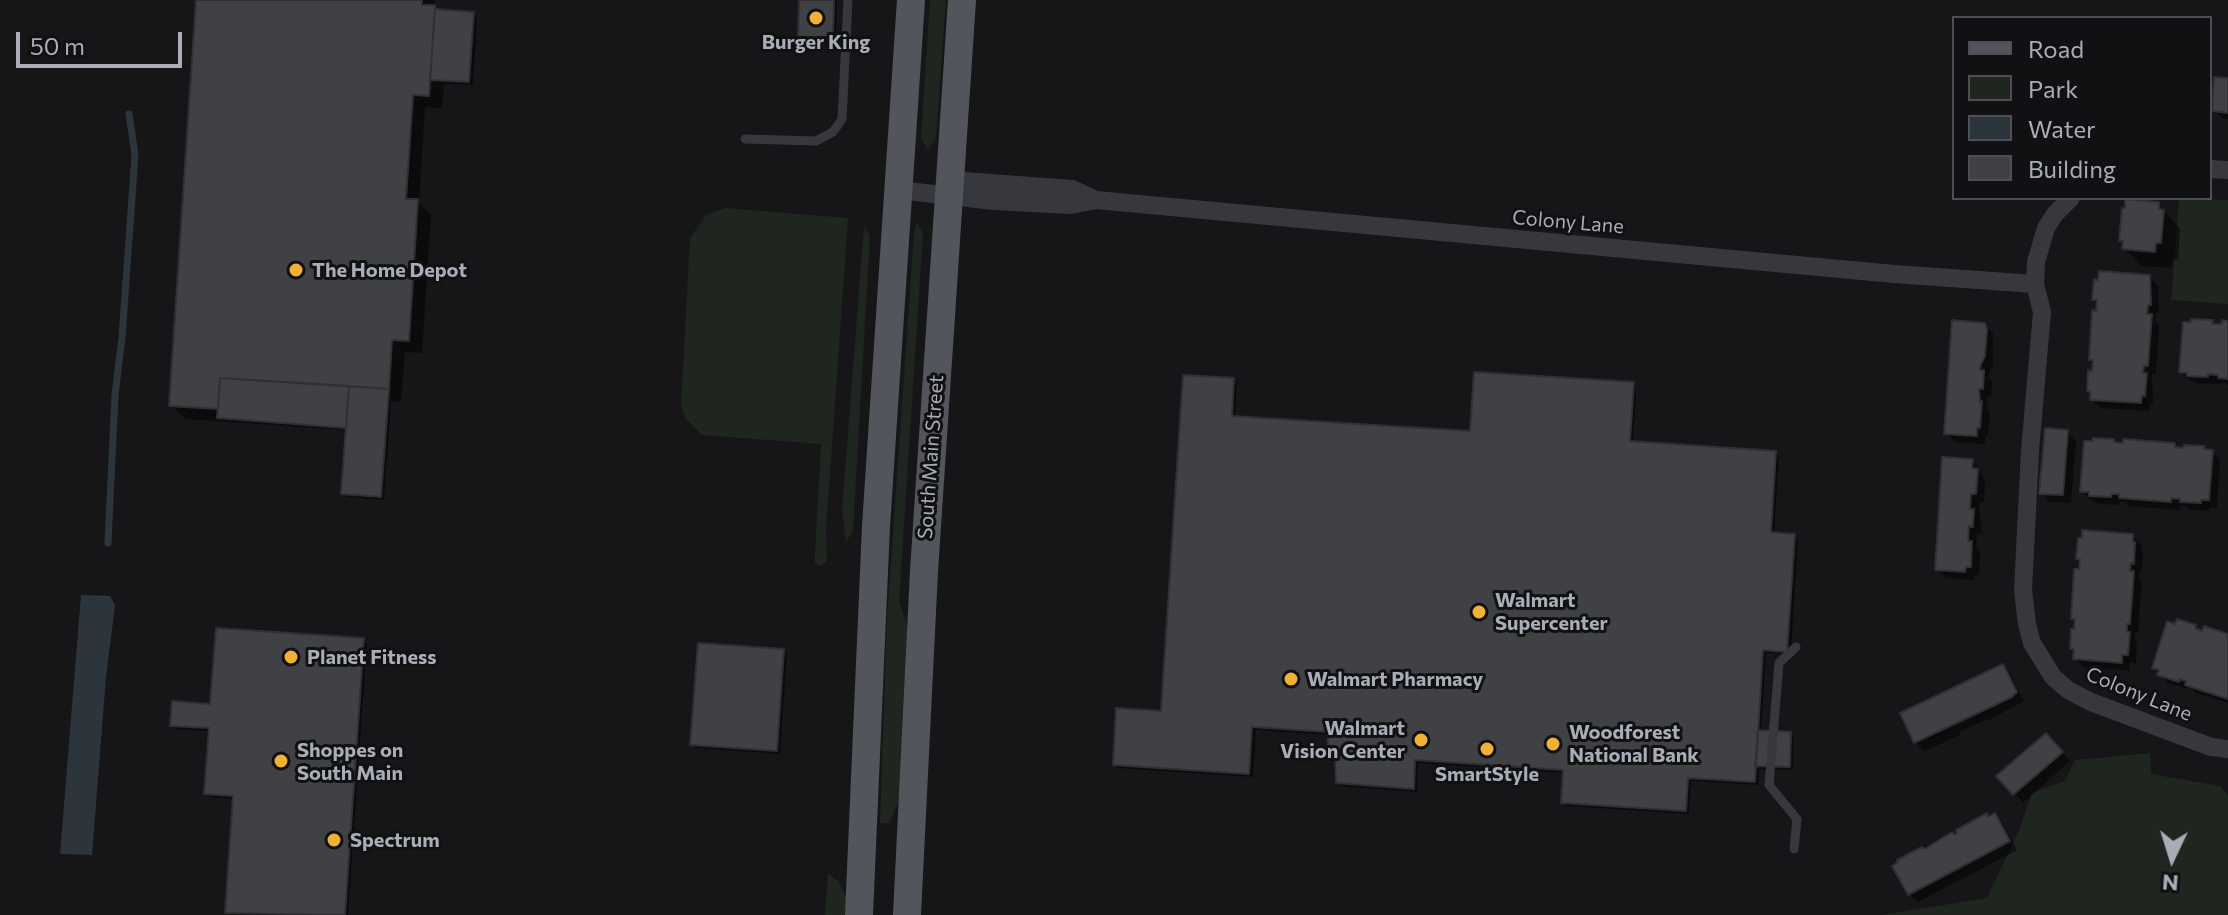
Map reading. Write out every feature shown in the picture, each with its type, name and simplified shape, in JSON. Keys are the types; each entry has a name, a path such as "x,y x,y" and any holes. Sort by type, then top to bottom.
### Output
{"main road":[{"path":"859,915 876,526 911,0"},
{"name":"South Main Street","path":"907,915 924,571 962,0"}],"street":[{"name":"Colony Lane","path":"899,190 949,187 994,201 1071,205 1096,200 1894,274 2035,284"},
{"name":"Colony Lane","path":"2069,200 2046,228 2036,262 2035,284 2042,312 2030,451 2023,590 2032,643 2053,677 2068,690 2091,702 2211,747 2228,749"}],"lane":[{"path":"745,139 816,141 833,132 842,119 848,0"},
{"path":"1794,849 1797,819 1769,785 1779,663 1796,647"}],"green space":[{"path":"930,0 946,0 936,138 928,150 921,138"},
{"path":"2179,200 2228,200 2228,304 2171,300"},
{"path":"725,208 848,218 826,531 827,562 820,566 815,563 815,554 821,444 702,435 685,418 681,405 690,238 706,215"},
{"path":"917,222 923,233 899,602 908,627 900,799 889,823 880,823 887,618"},
{"path":"864,225 870,236 853,531 846,542 842,510"},
{"path":"2150,753 2151,774 2220,786 2228,795 2228,915 1882,915 1987,898 2019,830 2032,793 2065,781 2075,760"},
{"path":"828,873 838,881 847,898 848,915 825,915"}],"water":[{"path":"81,595 110,596 115,605 92,855 60,854"}],"building":[{"name":"The Home Depot","path":"196,0 422,0 422,5 435,5 429,96 413,95 406,199 418,199 409,341 392,340 389,389 220,378 218,409 169,406"},
{"name":"Burger King","path":"799,0 834,0 833,38 798,37"},
{"path":"435,9 474,12 469,82 430,80"},
{"path":"2214,77 2228,78 2228,113 2212,111"},
{"path":"2125,200 2159,202 2159,209 2164,210 2161,243 2156,243 2155,252 2122,249 2123,241 2119,241 2122,208 2125,208"},
{"path":"2099,271 2150,275 2151,305 2148,305 2147,314 2152,314 2148,366 2144,366 2143,373 2147,373 2145,396 2142,396 2141,403 2090,400 2090,391 2087,391 2088,370 2092,371 2093,360 2089,360 2092,310 2096,311 2097,300 2092,300 2094,279 2098,280"},
{"path":"2191,319 2213,320 2212,324 2228,321 2228,379 2208,374 2208,377 2187,376 2187,373 2179,372 2183,322 2191,322"},
{"path":"1952,320 1985,323 1987,329 1985,356 1980,370 1984,370 1983,389 1979,389 1982,401 1977,436 1944,434"},
{"name":"Walmart Supercenter","path":"1474,372 1634,382 1630,441 1776,451 1771,532 1795,534 1787,652 1763,650 1755,782 1688,778 1686,811 1561,803 1563,770 1415,760 1414,789 1336,783 1335,755 1327,755 1328,732 1252,727 1249,774 1113,765 1116,708 1161,711 1183,375 1234,378 1232,416 1470,431"},
{"path":"220,378 349,386 346,428 217,418"},
{"path":"349,386 389,389 381,497 341,494"},
{"path":"2045,428 2068,430 2063,495 2039,494"},
{"path":"2093,438 2114,439 2114,442 2123,443 2123,439 2175,443 2175,447 2184,448 2184,445 2205,446 2204,449 2213,450 2209,500 2201,500 2201,503 2180,502 2180,499 2171,498 2171,502 2119,498 2119,494 2111,494 2111,497 2089,496 2089,492 2080,492 2084,441 2093,441"},
{"path":"1942,457 1973,459 1972,468 1978,469 1976,494 1971,494 1973,527 1969,526 1968,541 1972,541 1971,567 1966,567 1965,572 1935,570"},
{"path":"2082,530 2133,534 2134,564 2131,563 2130,571 2134,571 2130,624 2127,624 2127,632 2130,632 2128,655 2122,655 2122,663 2073,659 2074,649 2070,649 2075,619 2071,619 2074,569 2079,569 2080,559 2076,559"},
{"path":"2177,619 2196,625 2195,628 2202,631 2204,626 2228,634 2228,699 2185,685 2186,681 2157,675 2159,670 2152,668 2167,621 2175,624"},
{"name":"Shoppes on South Main","path":"216,628 364,638 345,915 225,913 233,796 204,794 209,728 170,726 172,701 210,704"},
{"path":"698,643 784,649 777,751 690,745"},
{"path":"2003,664 2017,692 2012,697 1914,743 1900,713"},
{"path":"1758,730 1791,732 1790,767 1755,766"},
{"path":"2046,733 2063,752 2013,795 1996,776"},
{"path":"1987,813 1988,817 1995,813 2010,841 1908,895 1892,866 1897,860 1922,847 1925,849 1952,832 1954,835 1956,830"}],"waterway":[{"path":"108,543 115,395 135,155 129,114"}],"place":[{"name":"Burger King","path":"816,18"},
{"name":"The Home Depot","path":"296,270"},
{"name":"Walmart Supercenter","path":"1479,612"},
{"name":"Planet Fitness","path":"291,657"},
{"name":"Walmart Pharmacy","path":"1291,679"},
{"name":"Walmart Vision Center","path":"1421,740"},
{"name":"Woodforest National Bank","path":"1553,744"},
{"name":"SmartStyle","path":"1487,749"},
{"name":"Shoppes on South Main","path":"281,761"},
{"name":"Spectrum","path":"334,840"}]}
